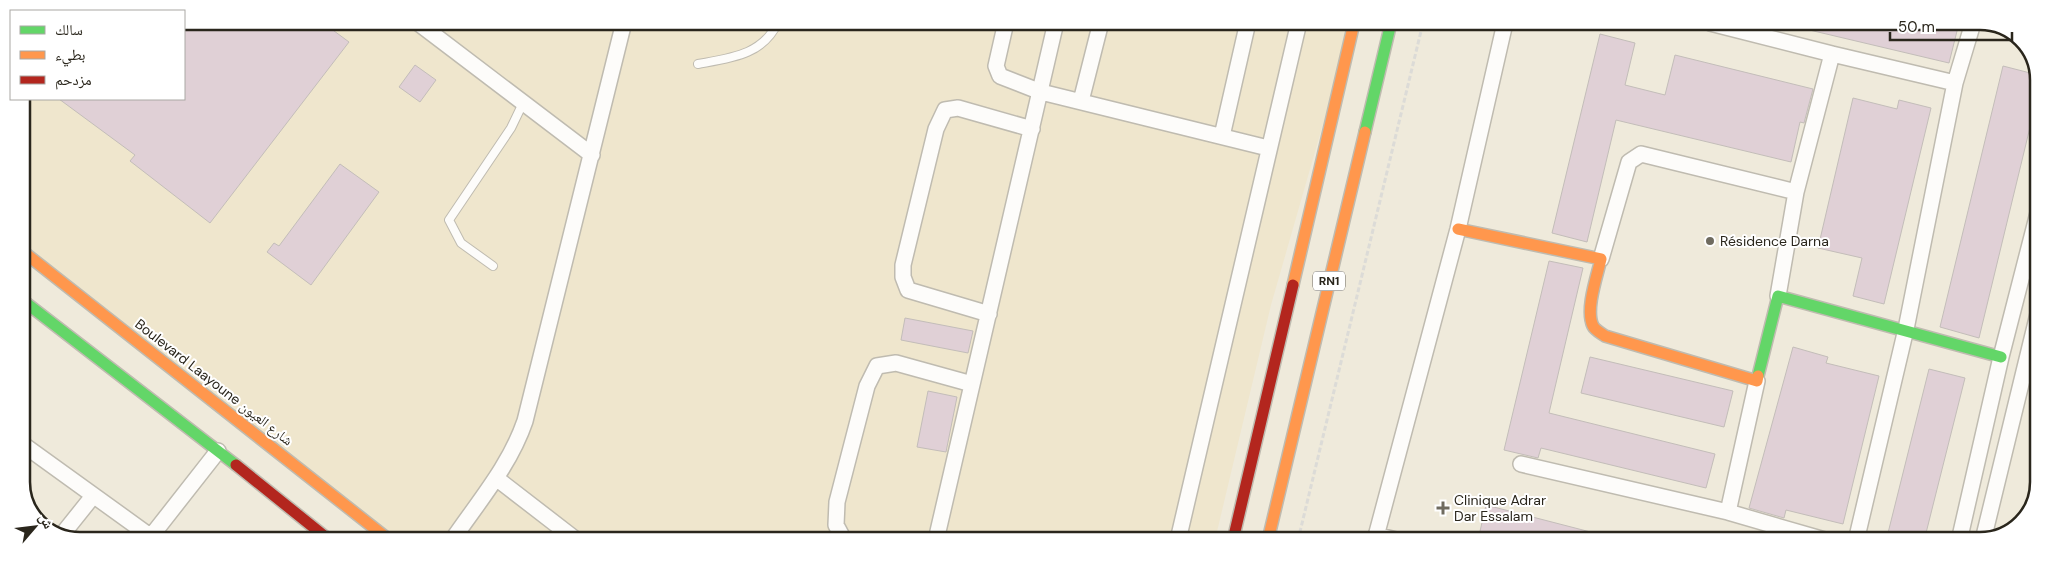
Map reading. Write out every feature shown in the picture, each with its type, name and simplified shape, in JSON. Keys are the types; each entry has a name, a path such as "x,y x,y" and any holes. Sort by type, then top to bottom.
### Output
{"main road":[{"name":"RN1","path":"1235,532 1352,30"},
{"name":"RN1","path":"1270,532 1389,30"},
{"path":"1458,229 1600,259 1590,313 1593,327 1597,331 1605,336 1757,381 1778,296 1906,329 2001,357"},
{"name":"Boulevard Laayoune شارع العيون","path":"30,257 379,532"},
{"path":"30,306 319,532"}],"street":[{"path":"427,30 592,155"},
{"path":"458,532 513,452 525,421 622,30"},
{"path":"1004,30 997,57 997,71 1000,76 1041,92 1268,148"},
{"path":"938,532 1054,30"},
{"path":"1081,101 1098,30"},
{"path":"1222,136 1246,30"},
{"path":"1180,532 1297,30"},
{"path":"1378,532 1458,229 1503,30"},
{"path":"1738,30 1955,83"},
{"path":"1858,532 1906,329 1955,83 1971,30"},
{"path":"1778,296 1796,192 1832,54"},
{"path":"989,314 908,290 903,277 903,265 936,129 945,110 958,108 1032,129"},
{"path":"1600,259 1629,162 1636,155 1641,154 1796,192"},
{"path":"1961,532 2001,357 2030,244"},
{"path":"1984,532 2030,346"},
{"path":"840,532 836,524 837,502 867,386 877,366 896,363 972,384"},
{"path":"1728,512 1757,381"},
{"path":"30,450 144,532"},
{"path":"157,532 218,451"},
{"path":"1521,464 1728,512 1797,532"},
{"path":"496,478 566,532"},
{"path":"66,530 93,496"}],"lane":[{"path":"698,64 731,58 760,47 774,30"},
{"path":"493,266 461,243 449,220 511,128 523,103"}],"path":[{"path":"1300,532 1421,30"}],"shaded area":[{"path":"185,30 1350,30 1271,305 1217,532 378,532 30,264 30,100 185,100"}],"building":[{"path":"185,30 333,30 349,42 210,223 130,161 135,155 60,100 185,100"},
{"path":"1809,30 1957,30 1949,63"},
{"path":"1600,34 1635,43 1625,85 1665,95 1675,55 1813,89 1804,123 1800,122 1791,162 1616,120 1587,242 1552,233"},
{"path":"415,65 436,80 420,102 399,87"},
{"path":"2003,66 2029,73 2030,127 1979,338 1940,327"},
{"path":"1853,98 1897,109 1899,100 1931,108 1884,304 1853,296 1862,258 1818,248"},
{"path":"340,164 379,192 311,285 267,252 274,243 279,246"},
{"path":"1549,261 1583,268 1549,413 1715,454 1706,488 1541,448 1538,458 1504,450"},
{"path":"905,318 973,331 968,353 901,340"},
{"path":"1793,347 1828,357 1826,363 1879,376 1843,524 1786,510 1784,518 1749,508"},
{"path":"1590,357 1733,391 1724,427 1581,393"},
{"path":"1929,369 1965,378 1926,532 1888,532"},
{"path":"928,391 957,397 946,452 917,447"},
{"path":"1486,505 1591,532 1480,532"}],"traffic: fast":[{"path":"1365,132 1389,30"},
{"path":"1758,376 1778,296 2001,357"},
{"path":"30,306 236,465"}],"traffic: slow":[{"path":"1293,285 1352,30"},
{"path":"1270,532 1365,132"},
{"path":"1458,229 1601,259 1592,293 1590,311 1595,329 1605,336 1757,381 1758,376"},
{"path":"30,257 379,532"}],"traffic: jam":[{"path":"1235,532 1293,285"},
{"path":"236,465 319,532"}],"place":[{"name":"Résidence Darna","path":"1710,241"},
{"name":"Clinique Adrar Dar Essalam","path":"1443,508"}]}
